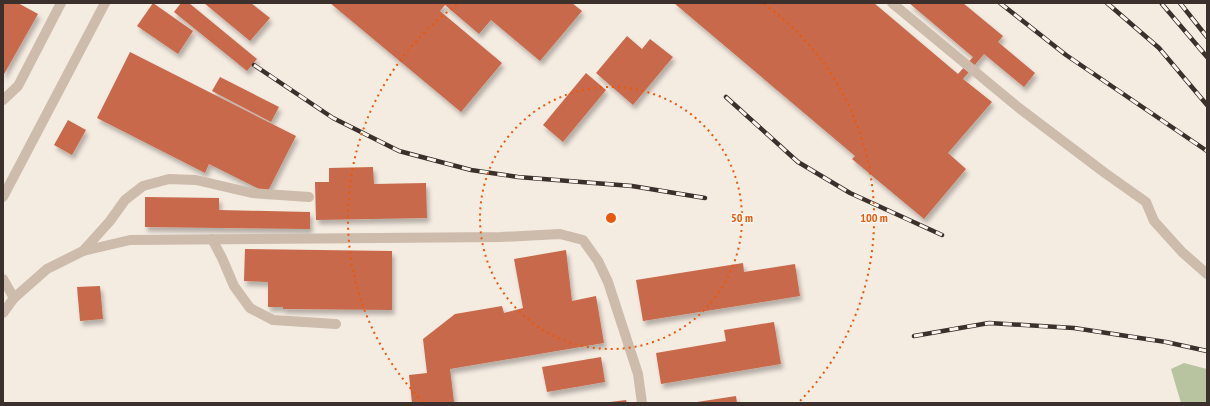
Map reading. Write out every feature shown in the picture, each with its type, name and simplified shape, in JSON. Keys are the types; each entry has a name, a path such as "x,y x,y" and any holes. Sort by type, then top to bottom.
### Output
{"street":[{"path":"3,100 18,86 61,3"},
{"path":"3,197 105,3"},
{"path":"892,3 1019,108 1146,202 1154,221 1182,252 1207,274"},
{"path":"83,251 110,221 125,200 143,186 169,179 196,180 252,193 309,197"},
{"path":"3,313 14,298 47,269 83,251 130,240 501,237 560,234 583,240 598,261 608,282 638,374 642,403"},
{"path":"212,239 234,286 250,308 273,320 336,324"},
{"path":"3,279 14,298"}],"green space":[{"path":"1184,363 1207,369 1207,403 1181,403 1171,369"}],"building":[{"path":"3,3 18,3 38,14 3,76"},
{"path":"153,3 193,31 178,54 137,26"},
{"path":"181,3 189,3 257,59 247,71 174,12"},
{"path":"204,3 251,3 270,18 250,41"},
{"path":"330,3 572,3 582,11 540,61 491,20 479,34 445,5 440,11 502,63 461,112"},
{"path":"674,3 874,3 958,74 973,57 909,3 963,3 1003,36 998,42 1035,73 1024,87 984,54 963,79 992,102 948,153 966,169 924,219 852,159 855,156"},
{"path":"627,36 642,49 650,39 673,57 633,105 596,73"},
{"path":"130,52 296,136 267,193 209,164 205,173 97,118"},
{"path":"586,73 606,90 563,142 543,125"},
{"path":"220,77 279,107 271,122 212,91"},
{"path":"68,120 86,130 72,155 54,145"},
{"path":"373,167 374,184 426,183 427,218 316,220 315,182 329,182 329,168"},
{"path":"145,197 219,198 219,210 310,212 310,229 145,227"},
{"path":"245,249 392,251 392,310 283,309 283,307 268,307 268,282 244,281"},
{"path":"566,250 572,301 596,296 604,343 450,369 454,402 412,403 409,375 427,373 423,339 455,314 502,306 504,313 523,308 514,259"},
{"path":"743,263 744,272 795,264 800,296 643,321 636,280"},
{"path":"100,286 103,319 80,321 77,287"},
{"path":"774,322 781,364 661,384 656,353 726,341 724,330"},
{"path":"601,357 605,382 547,392 542,367"},
{"path":"736,396 737,403 697,403 697,402"},
{"path":"626,400 627,403 610,402"}],"railway":[{"path":"1000,3 1066,55 1207,151"},
{"path":"1107,3 1159,48 1207,105"},
{"path":"1180,3 1207,37"},
{"path":"1162,4 1207,57"},
{"path":"254,65 333,118 399,151 471,170 518,177 632,186 705,198"},
{"path":"726,97 798,162 850,193 942,235"},
{"path":"914,336 989,323 1074,328 1166,342 1207,351"}]}
